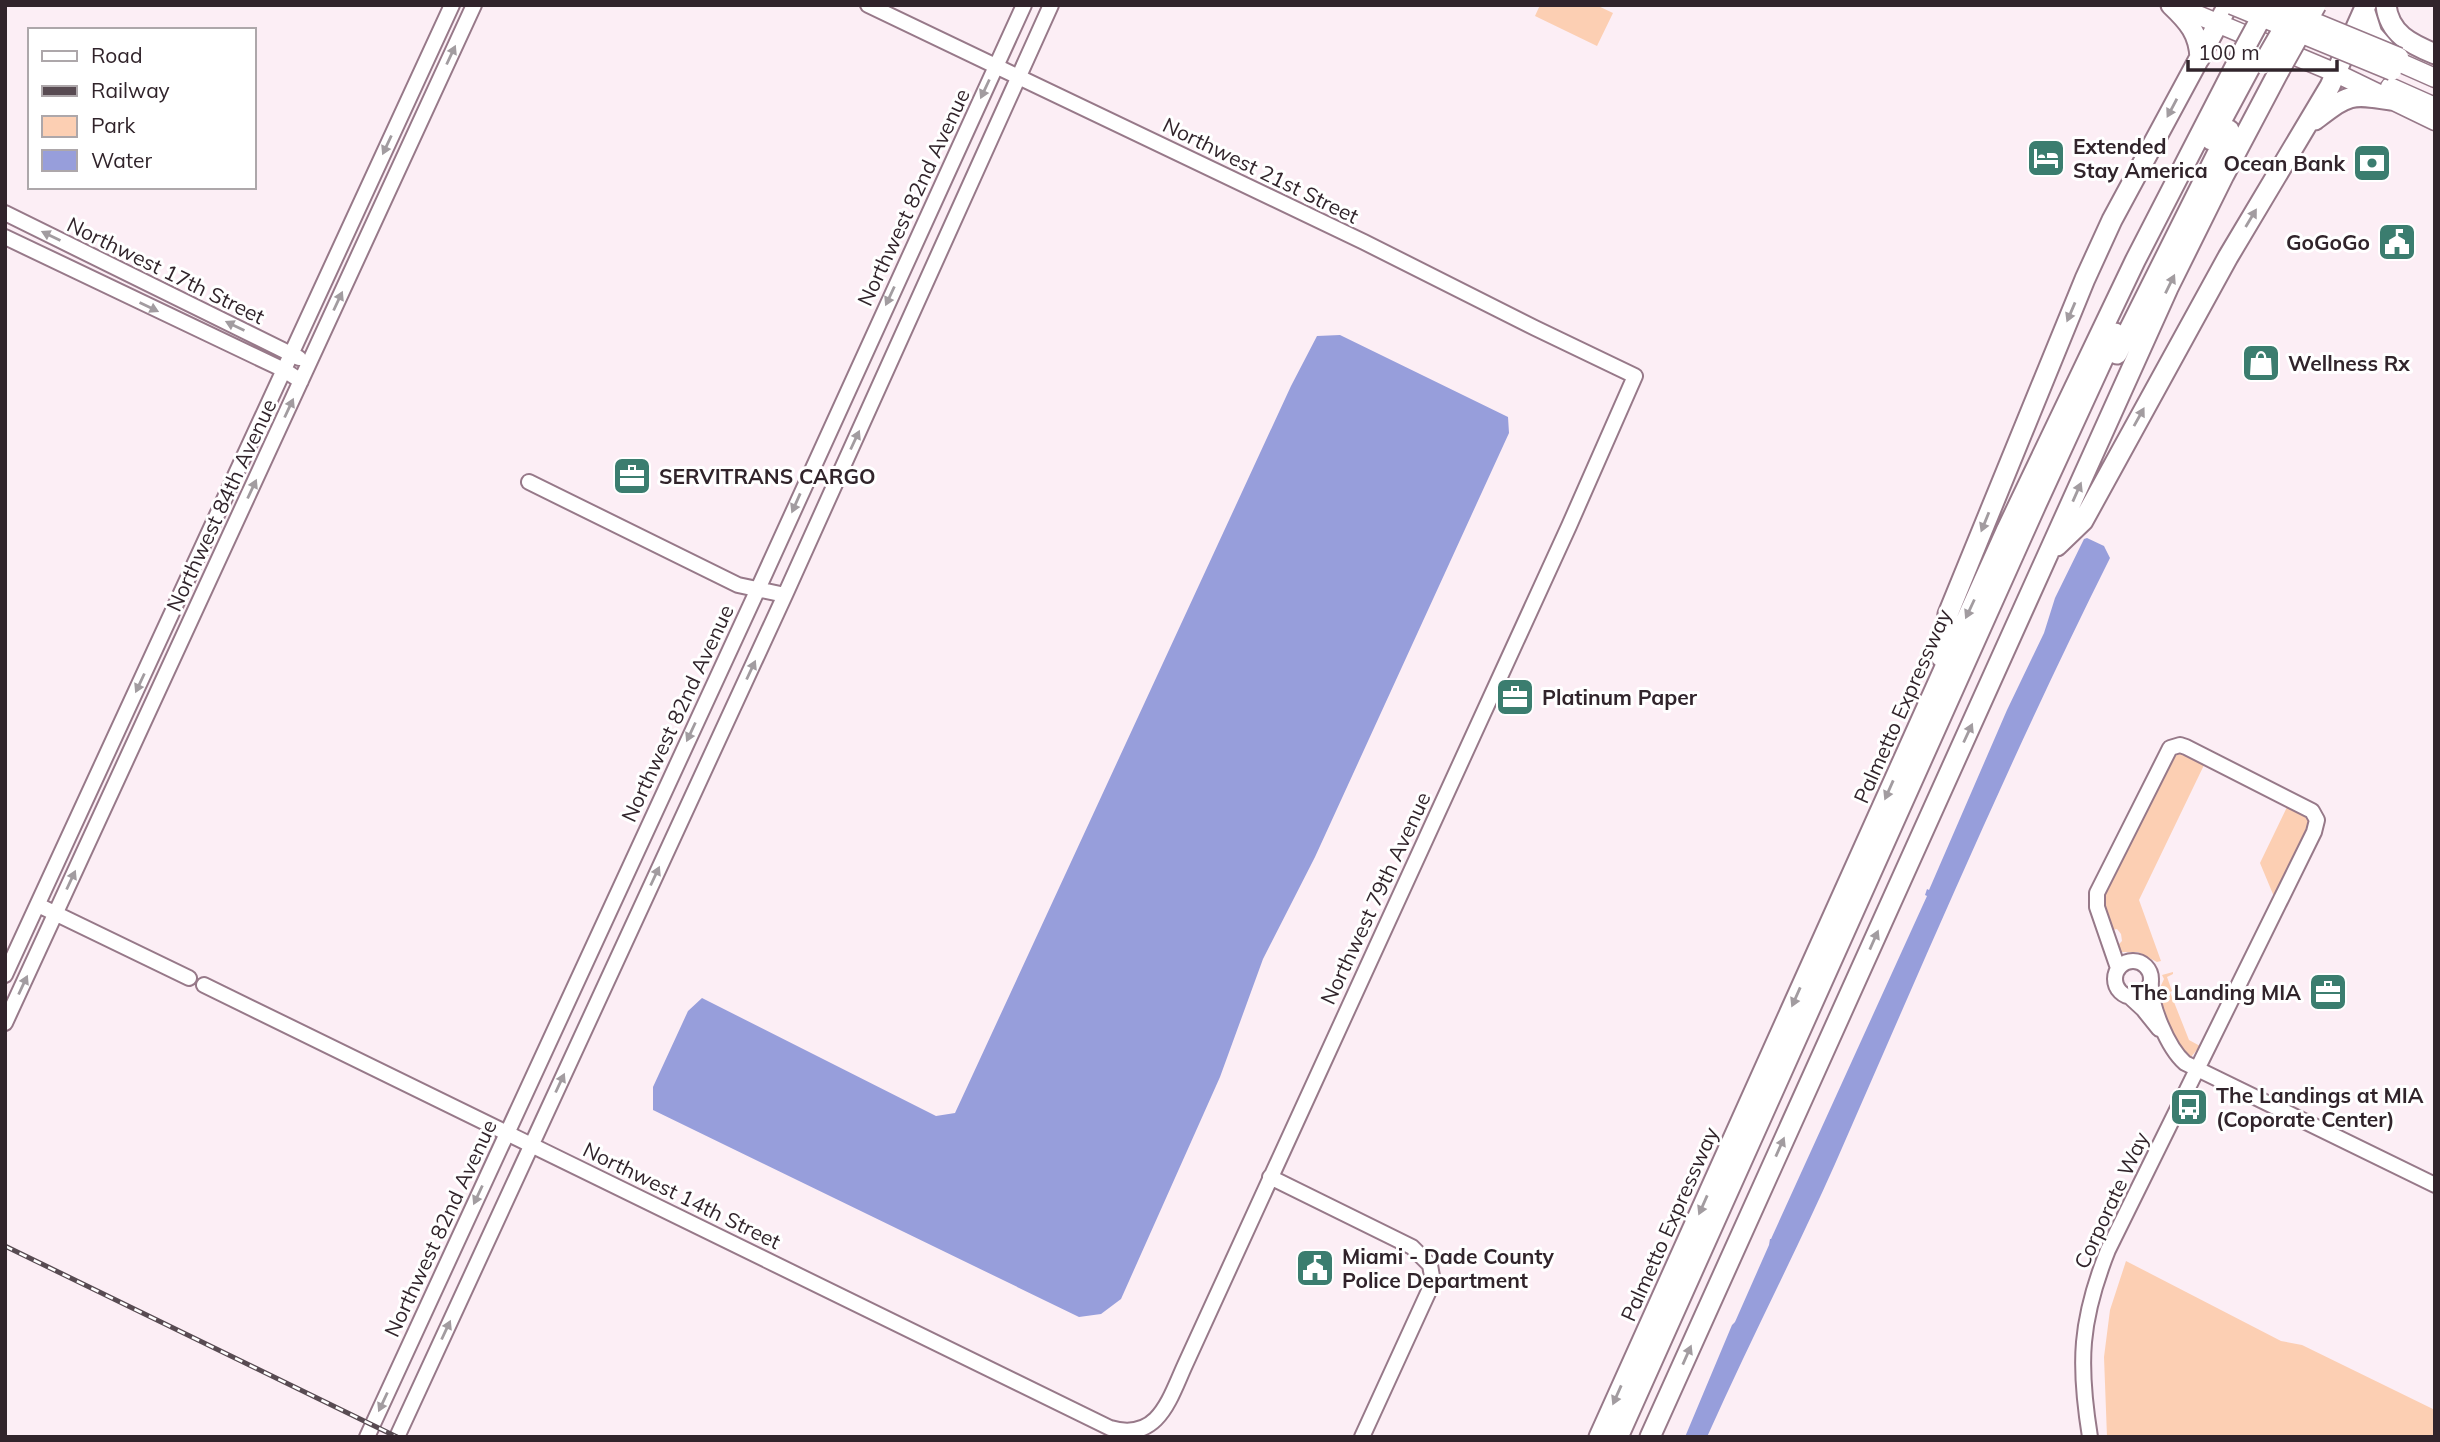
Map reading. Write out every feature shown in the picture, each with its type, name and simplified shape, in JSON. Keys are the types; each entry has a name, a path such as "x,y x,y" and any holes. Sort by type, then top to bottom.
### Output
{"highway":[{"path":"2173,5 2193,28 2200,58"},
{"path":"1937,682 1948,614 2085,278 2112,220 2230,5"},
{"name":"Palmetto Expressway","path":"1650,1437 2168,288 2224,175 2260,62 2270,5"},
{"path":"1630,1437 2126,334 2260,62 2284,5"},
{"path":"1618,1437 2075,419 2168,223 2260,62 2297,5"},
{"name":"Palmetto Expressway","path":"1599,1437 1937,682 2129,273 2260,62 2316,5"},
{"path":"2386,5 2388,20 2397,33 2435,54"},
{"path":"2365,7 2372,34 2396,63"},
{"path":"2049,554 2083,521 2228,257 2336,74 2365,7"},
{"path":"2305,126 2342,99 2353,95 2390,100"},
{"path":"1658,1437 1659,1417"}],"main road":[{"path":"2173,5 2336,74 2435,121"},
{"path":"2230,5 2435,78"},
{"path":"2270,5 2396,63 2435,73"},
{"path":"2270,5 2396,63 2435,90"},
{"path":"2336,74 2379,82 2435,107"}],"street":[{"name":"Northwest 84th Avenue","path":"5,975 452,5"},
{"name":"Northwest 84th Avenue","path":"5,1023 474,5"},
{"name":"Northwest 21st Street","path":"868,5 1386,253 1635,376"},
{"name":"Northwest 82nd Avenue","path":"367,1437 1024,5"},
{"path":"397,1437 785,595 1051,5"},
{"name":"Northwest 17th Street","path":"5,213 310,363"},
{"name":"Northwest 17th Street","path":"5,237 284,370 301,382"},
{"name":"Northwest 79th Avenue","path":"1144,1432 1158,1420 1165,1409 1635,376"},
{"path":"529,482 738,585 785,595"},
{"name":"Corporate Way","path":"2090,1437 2082,1382 2082,1352 2086,1316 2094,1287 2108,1250 2314,832 2317,820 2312,811 2186,747 2180,745 2170,748 2097,893 2097,907 2119,968"},
{"path":"94,782 112,791"},
{"path":"38,905 189,978"},
{"path":"2169,1041 2151,996 2150,973 2142,963 2130,961 2115,974 2119,992 2143,1009 2179,1057 2197,1070 2435,1185"},
{"path":"2130,998 2144,994 2151,981"},
{"name":"Northwest 14th Street","path":"204,985 1110,1428 1130,1434 1144,1432"},
{"path":"1270,1177 1412,1247 1430,1265 1433,1282 1362,1437"}],"green space":[{"path":"1540,5 1596,5 1613,13 1597,46 1535,16"},
{"path":"2174,753 2184,753 2205,763 2139,900 2161,961 2157,962 2138,952 2121,952 2121,934 2117,929 2111,930 2102,896"},
{"path":"2289,803 2307,814 2310,826 2275,899 2260,863"},
{"path":"2173,972 2167,977 2172,991 2170,992 2189,1040 2200,1046 2191,1057 2182,1050 2157,1003 2157,994 2164,979 2162,975"},
{"path":"2126,1261 2281,1341 2302,1345 2435,1410 2435,1437 2107,1437 2104,1357 2110,1310"}],"water":[{"path":"1340,335 1508,417 1509,433 1315,857 1263,959 1220,1077 1121,1299 1101,1314 1079,1317 653,1110 653,1087 688,1011 702,998 936,1116 955,1113 1291,386 1317,336"},
{"path":"2084,539 2104,546 2110,558 2003,783 1835,1164 1707,1437 1685,1437 1770,1239 2044,633 2055,598"}],"railway":[{"path":"5,1246 397,1437"}],"place":[{"name":"Extended Stay America","path":"2046,158"},
{"name":"Ocean Bank","path":"2372,163"},
{"name":"GoGoGo","path":"2397,242"},
{"name":"Wellness Rx","path":"2261,363"},
{"name":"SERVITRANS CARGO","path":"632,476"},
{"name":"Platinum Paper","path":"1515,697"},
{"name":"The Landing MIA","path":"2328,992"},
{"name":"The Landings at MIA (Coporate Center)","path":"2189,1107"},
{"name":"Miami - Dade County Police Department","path":"1315,1268"}]}
